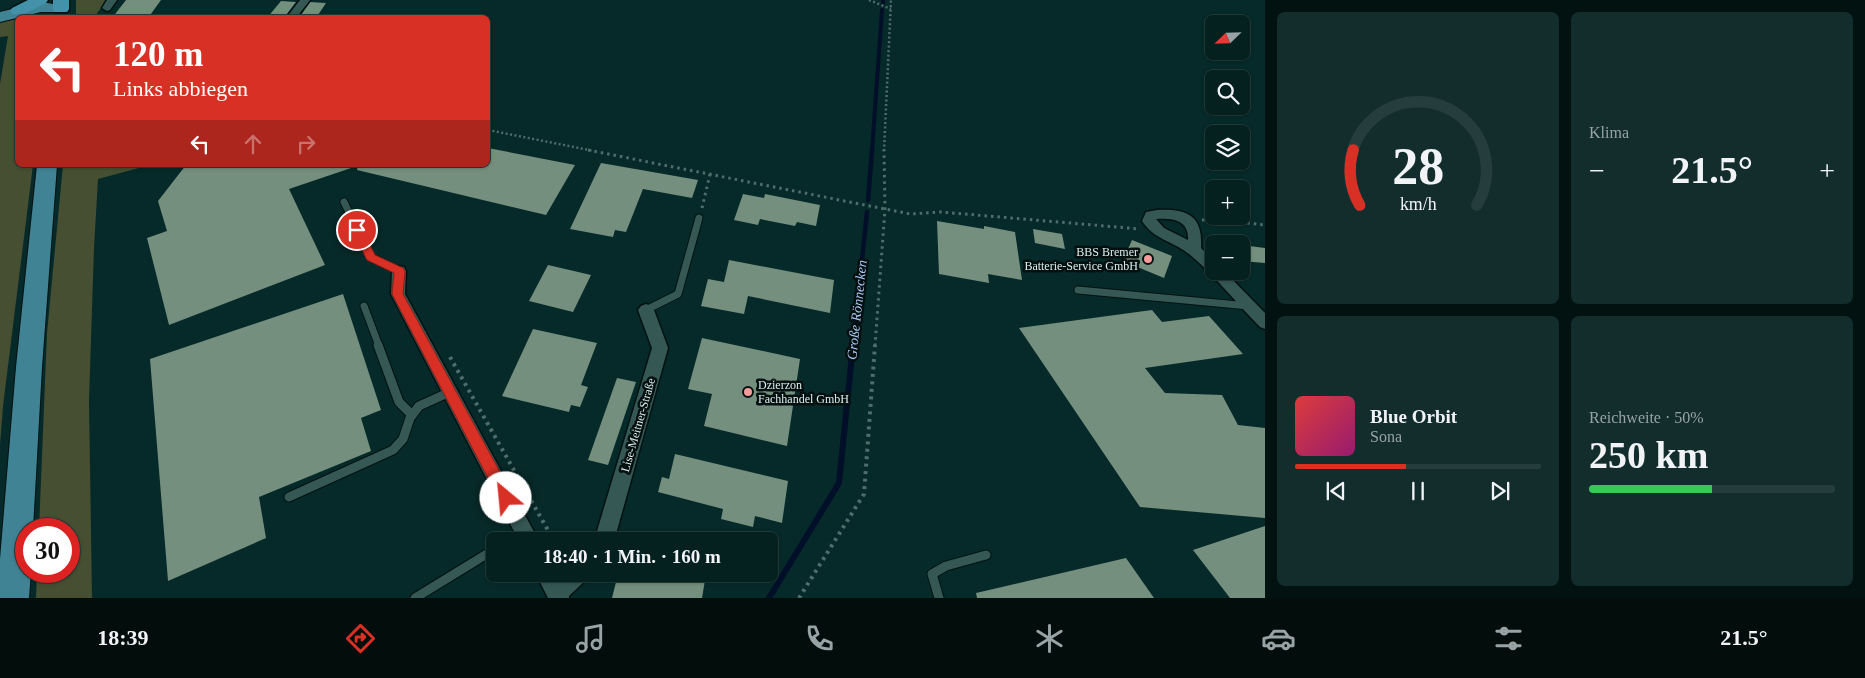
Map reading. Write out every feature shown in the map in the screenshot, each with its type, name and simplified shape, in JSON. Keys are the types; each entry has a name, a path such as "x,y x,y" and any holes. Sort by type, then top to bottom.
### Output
{"highway":[{"path":"18,11 40,0"}],"main road":[{"path":"0,17 18,11 48,7 61,9"},
{"path":"15,15 61,9"},
{"path":"0,17 15,15"},
{"path":"14,598 29,367 47,167"}],"street":[{"path":"294,15 306,0"},
{"path":"1194,249 1194,229 1189,222 1177,215 1164,213 1151,215 1149,221 1155,230 1170,239 1194,249 1205,261"},
{"path":"400,271 398,294 524,532"},
{"path":"1223,280 1265,323"},
{"name":"Lise-Meitner-Straße","path":"607,532 660,348 646,310"},
{"path":"550,582 558,596 571,582"}],"lane":[{"path":"344,202 371,257 400,271"},
{"path":"646,310 678,294 700,218"},
{"path":"1078,290 1249,306"},
{"path":"364,306 399,402 412,415"},
{"path":"289,497 393,450 402,439 412,415 419,406 450,392"},
{"path":"940,598 932,574 946,566 986,555"},
{"path":"415,598 426,595 486,556"}],"path":[{"path":"869,0 891,9"},
{"path":"799,598 864,494 885,208 884,156 892,0"},
{"path":"490,130 910,214 941,212 1155,230"},
{"path":"700,218 710,174"},
{"path":"1189,222 1223,220 1265,224"},
{"path":"449,355 549,532"}],"green space":[{"path":"76,0 108,0 97,13 98,15 76,15"},
{"path":"15,19 15,167 33,167 3,406 0,445 0,84 8,36 0,37 0,22"},
{"path":"63,167 143,167 98,179 89,401 92,598 36,598 37,583 80,583 80,518 39,518 47,333"}],"building":[{"path":"126,0 161,0 150,15 114,15"},
{"path":"281,1 296,2 286,15 269,15"},
{"path":"310,2 326,3 318,15 301,15"},
{"path":"490,148 575,165 546,215 357,170 358,167 490,167"},
{"path":"601,163 698,180 692,198 643,189 626,232 615,230 613,237 570,229"},
{"path":"184,167 354,167 289,189 325,265 169,325 147,238 167,231 158,201"},
{"path":"743,194 764,198 765,194 820,205 816,226 797,222 795,226 760,219 758,225 734,220"},
{"path":"937,221 984,229 984,226 1015,232 1022,280 988,274 989,283 939,274"},
{"path":"1033,229 1062,234 1065,249 1035,243"},
{"name":"BBS Bremer Batterie-Service GmbH","path":"1132,240 1172,256 1164,278 1123,261"},
{"path":"1250,246 1265,248 1265,263 1250,262"},
{"path":"729,260 834,280 830,313 748,296 744,314 701,306 708,279 724,282"},
{"path":"548,265 591,275 573,312 529,301"},
{"path":"343,294 381,410 361,418 371,451 259,497 266,538 168,581 150,359"},
{"path":"1152,310 1162,322 1209,316 1243,354 1145,368 1165,393 1222,395 1238,425 1265,428 1265,518 1140,507 1019,328"},
{"path":"533,329 597,343 581,385 588,387 580,407 571,405 569,412 502,396"},
{"name":"Dzierzon Fachhandel GmbH","path":"702,338 800,359 787,446 704,426 712,394 688,389"},
{"path":"617,378 636,382 608,465 588,460"},
{"path":"675,454 788,481 782,523 755,516 753,527 721,519 723,509 658,492 662,477 669,479"},
{"path":"1265,526 1265,598 1230,598 1193,550"},
{"path":"1126,558 1154,598 977,598 976,593"},
{"path":"616,582 705,582 702,598 612,598"}],"waterway":[{"name":"Große Rönnecken","path":"872,151 882,10"},
{"name":"Große Rönnecken","path":"868,200 872,150"},
{"name":"Große Rönnecken","path":"853,346 867,212"},
{"name":"Große Rönnecken","path":"769,598 839,483 853,345"}],"place":[{"name":"BBS Bremer Batterie-Service GmbH","path":"1148,259"},
{"name":"Dzierzon Fachhandel GmbH","path":"748,392"}],"route":[{"path":"357,230 371,257 400,271 398,294 506,498"}]}
